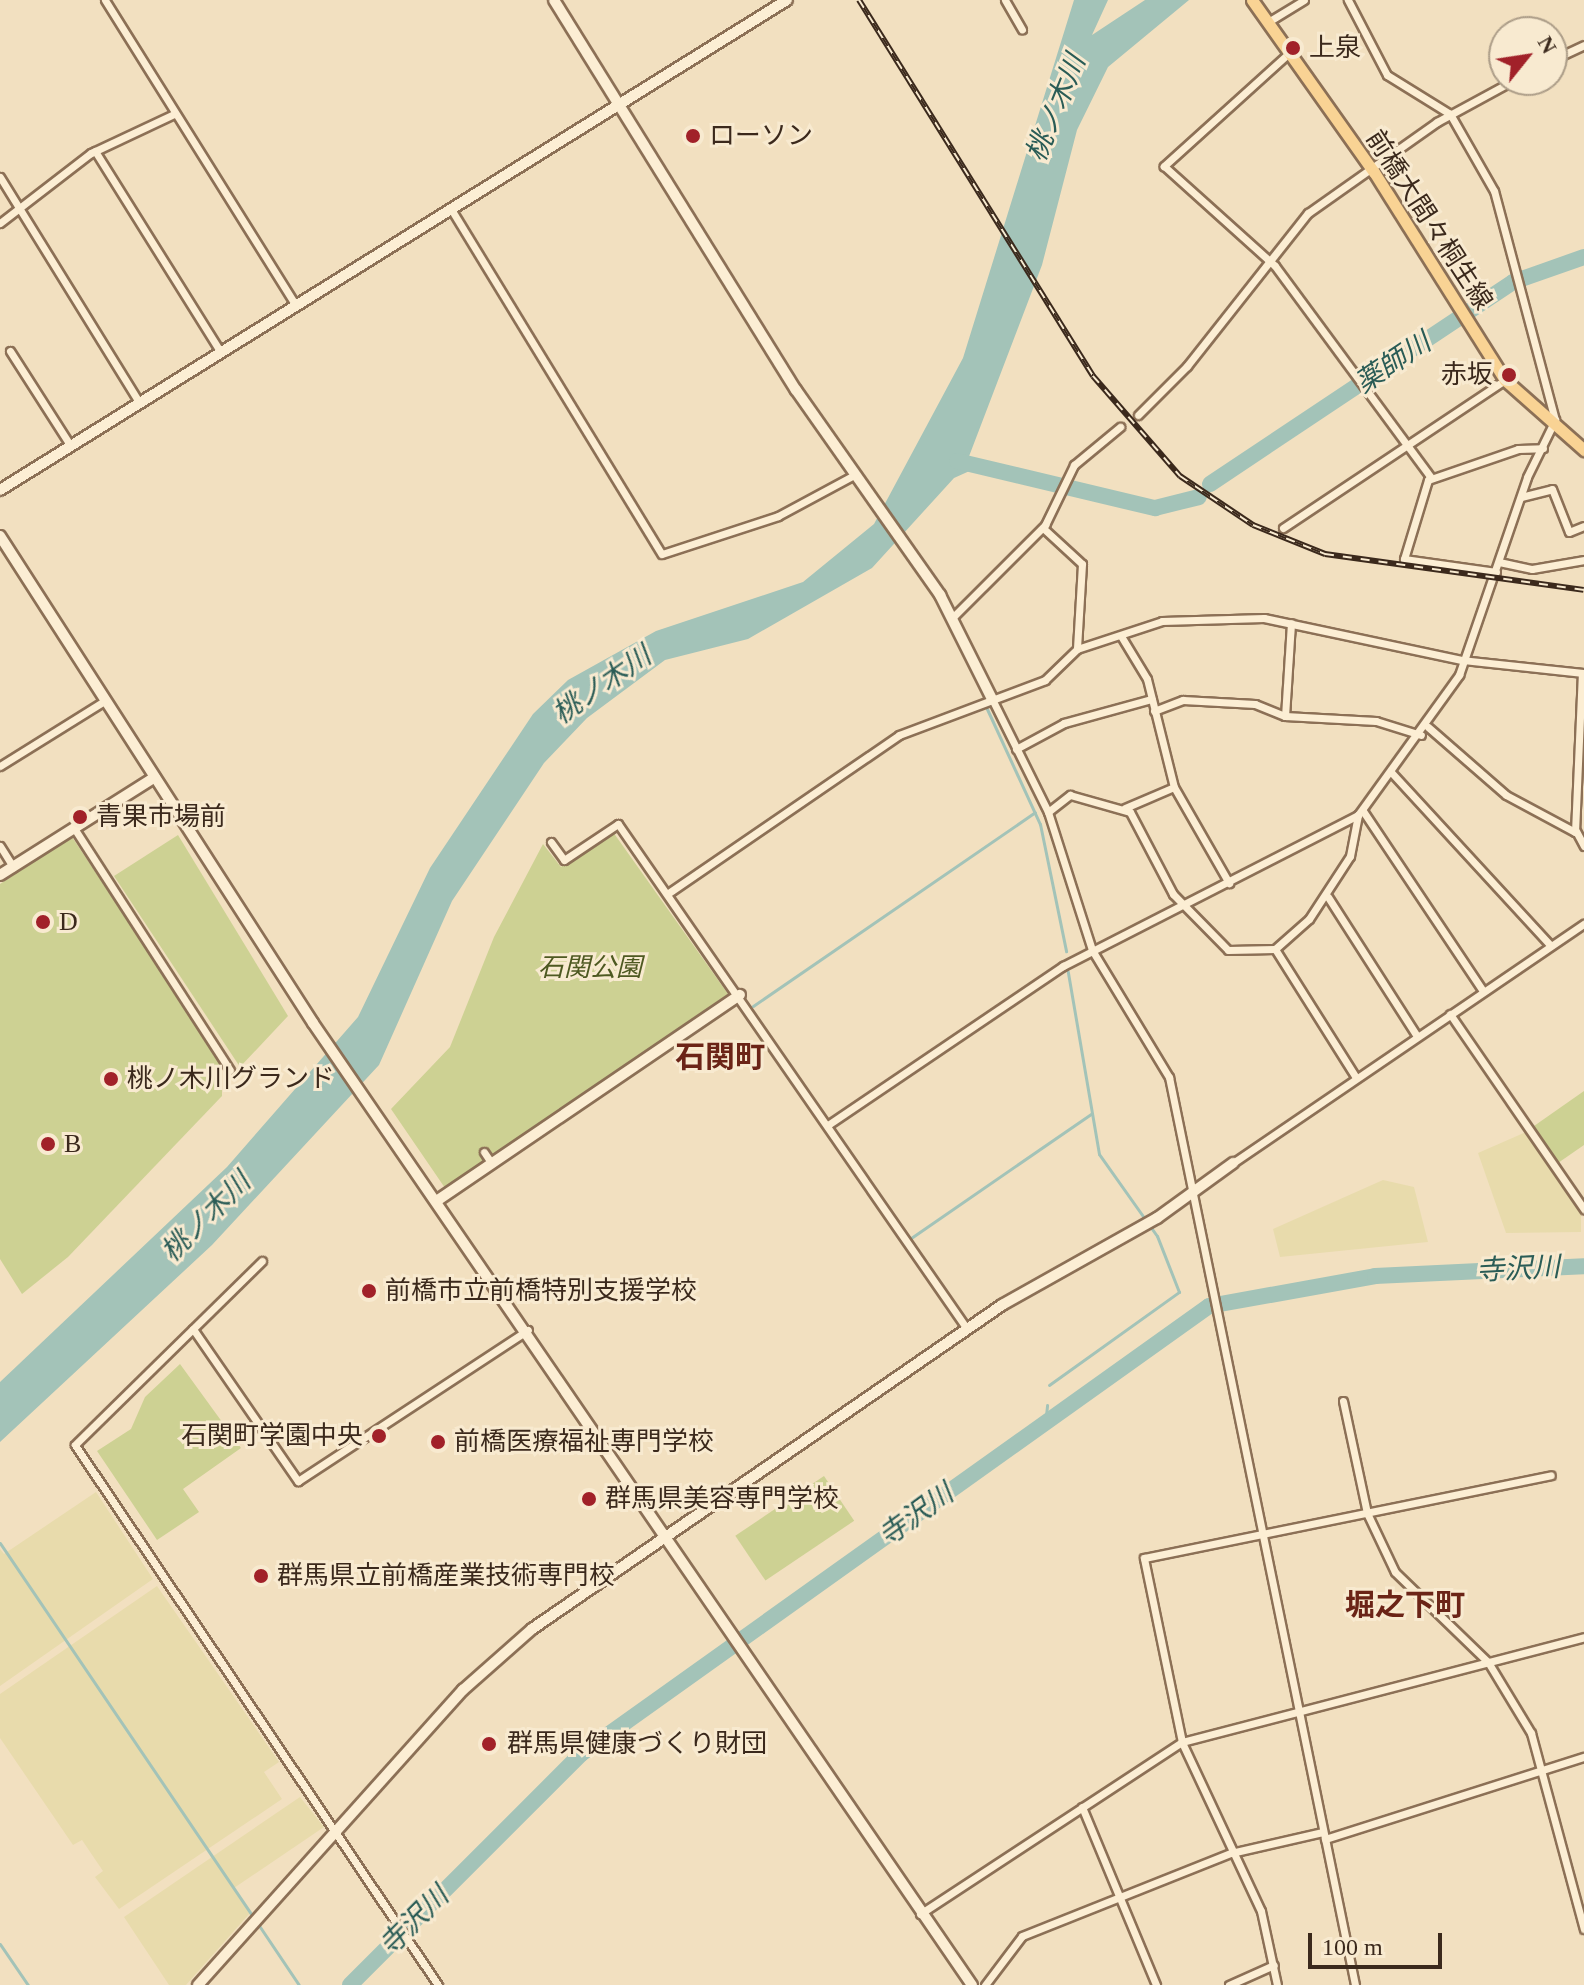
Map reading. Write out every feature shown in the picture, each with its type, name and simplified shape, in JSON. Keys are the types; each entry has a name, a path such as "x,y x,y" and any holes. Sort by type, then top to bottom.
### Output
{"main road":[{"name":"前橋大間々桐生線","path":"1252,0 1374,172 1505,380 1555,429 1584,450"}],"street":[{"path":"105,0 295,304"},
{"path":"554,0 857,479 920,565 952,618 1048,812 1092,950 1169,1077 1355,1985"},
{"path":"0,490 787,0"},
{"path":"1005,0 1022,30"},
{"path":"1268,22 1304,0"},
{"path":"1125,808 1183,908 1228,950 1275,949 1328,897 1350,856 1361,813 1428,727 1462,660 1521,497 1555,429 1499,205 1450,114 1387,75 1348,0"},
{"path":"1289,53 1164,166 1270,260 1430,476"},
{"path":"1138,415 1187,366 1317,205 1374,172 1450,114 1488,94"},
{"path":"0,223 95,151 174,114"},
{"path":"95,151 220,351"},
{"path":"0,177 139,402"},
{"path":"451,209 662,554 778,516 857,479"},
{"path":"10,351 70,445"},
{"path":"1283,528 1505,380"},
{"path":"952,618 1043,528 1066,480 1120,427"},
{"path":"1430,476 1518,449 1543,448"},
{"path":"1430,476 1404,559 1496,572"},
{"path":"1521,497 1552,489 1569,532 1584,526"},
{"path":"1043,528 1082,564 1077,649"},
{"path":"0,536 318,1031 528,1330 920,1914 972,1985"},
{"path":"1499,562 1532,569 1584,560"},
{"path":"670,892 899,735 1045,680 1077,649 1162,621 1291,623 1462,660 1583,673 1576,831 1584,846"},
{"path":"1285,716 1291,623"},
{"path":"1121,636 1152,699 1174,787 1229,883"},
{"path":"1016,749 1064,723 1152,699"},
{"path":"0,766 106,700"},
{"path":"1154,711 1183,700 1255,704 1285,716 1376,721 1421,735"},
{"path":"1428,727 1506,795 1550,824 1576,831"},
{"path":"1391,772 1551,946"},
{"path":"0,875 155,777"},
{"path":"1048,812 1070,795 1125,808 1174,787"},
{"path":"828,1125 1092,950 1183,908 1361,813"},
{"path":"1361,813 1483,991"},
{"path":"551,842 564,860 618,824 670,892 967,1329"},
{"path":"74,828 230,1070"},
{"path":"0,846 13,867"},
{"path":"1328,897 1417,1036"},
{"path":"198,1985 335,1830 496,1659 665,1533 967,1329 1195,1193 1355,1076 1584,924"},
{"path":"1275,949 1355,1076"},
{"path":"438,1200 740,995"},
{"path":"1450,1014 1584,1209"},
{"path":"484,1152 492,1164"},
{"path":"262,1261 76,1449 438,1985"},
{"path":"193,1329 298,1481 528,1330"},
{"path":"1343,1401 1367,1513 1395,1572 1488,1662 1528,1727 1584,1929"},
{"path":"1277,1985 1261,1911 1231,1853 1182,1742 1144,1558 1551,1475"},
{"path":"920,1914 1182,1742 1584,1637"},
{"path":"985,1985 1022,1936 1231,1853 1324,1835 1584,1757"},
{"path":"1082,1807 1156,1985"},
{"path":"1229,1985 1274,1965"}],"shaded area":[{"path":"1526,1132 1581,1213 1581,1232 1506,1233 1478,1153"},
{"path":"1383,1180 1414,1187 1428,1242 1280,1257 1273,1229"},
{"path":"96,1492 153,1579 0,1686 0,1549 4,1554"},
{"path":"157,1586 279,1762 264,1772 282,1799 119,1909 95,1877 103,1871 82,1840 73,1845 0,1738 0,1694"},
{"path":"300,1797 324,1827 234,1888 250,1913 186,1985 169,1985 124,1917"}],"green space":[{"name":"石関公園","path":"613,832 728,994 445,1188 391,1109 450,1047 494,937 543,844 561,867"},
{"path":"178,835 288,1016 240,1067 114,876"},
{"name":"桃ノ木川グランド","path":"72,837 222,1062 222,1096 68,1257 22,1294 0,1259 0,884"},
{"path":"1584,1091 1584,1145 1558,1163 1534,1126"},
{"path":"180,1364 241,1448 183,1489 199,1512 157,1540 97,1451 131,1429 145,1397"},
{"path":"824,1476 854,1521 765,1581 735,1536"}],"water":[{"name":"桃ノ木川","path":"1074,0 1108,0 1092,35 1145,0 1189,0 1108,67 1077,130 1042,265 968,459 974,469 954,478 872,568 748,639 665,660 587,718 544,763 452,901 379,1065 212,1245 0,1442 0,1382 227,1167 358,1017 430,868 533,714 568,680 656,631 803,582 874,524 963,358"}],"waterway":[{"name":"薬師川","path":"1210,484 1513,282 1584,257"},
{"name":"薬師川","path":"957,461 1155,508 1199,497"},
{"path":"987,709 1040,824 1066,951"},
{"path":"753,1006 1035,812"},
{"path":"1049,1385 1179,1292 1157,1236 1099,1154 1068,972"},
{"path":"911,1238 1091,1114"},
{"name":"寺沢川","path":"350,1985 581,1754 1209,1306 1375,1276 1584,1266"},
{"path":"1045,1425 1047,1405"},
{"path":"0,1543 254,1918"},
{"path":"258,1924 299,1985"},
{"path":"0,1944 28,1985"}],"railway":[{"path":"859,0 1093,376 1180,476 1253,525 1325,554 1584,590"}],"place":[{"name":"上泉","path":"1293,48"},
{"name":"ローソン","path":"693,136"},
{"name":"赤坂","path":"1509,375"},
{"name":"青果市場前","path":"80,817"},
{"name":"D","path":"43,922"},
{"name":"桃ノ木川グランド","path":"111,1079"},
{"name":"B","path":"48,1144"},
{"name":"前橋市立前橋特別支援学校","path":"369,1291"},
{"name":"石関町学園中央","path":"379,1436"},
{"name":"前橋医療福祉専門学校","path":"438,1442"},
{"name":"群馬県美容専門学校","path":"589,1499"},
{"name":"群馬県立前橋産業技術専門校","path":"261,1576"},
{"name":"群馬県健康づくり財団","path":"489,1744"}],"district":[{"name":"石関町","path":"720,1057"},
{"name":"堀之下町","path":"1405,1605"}]}
